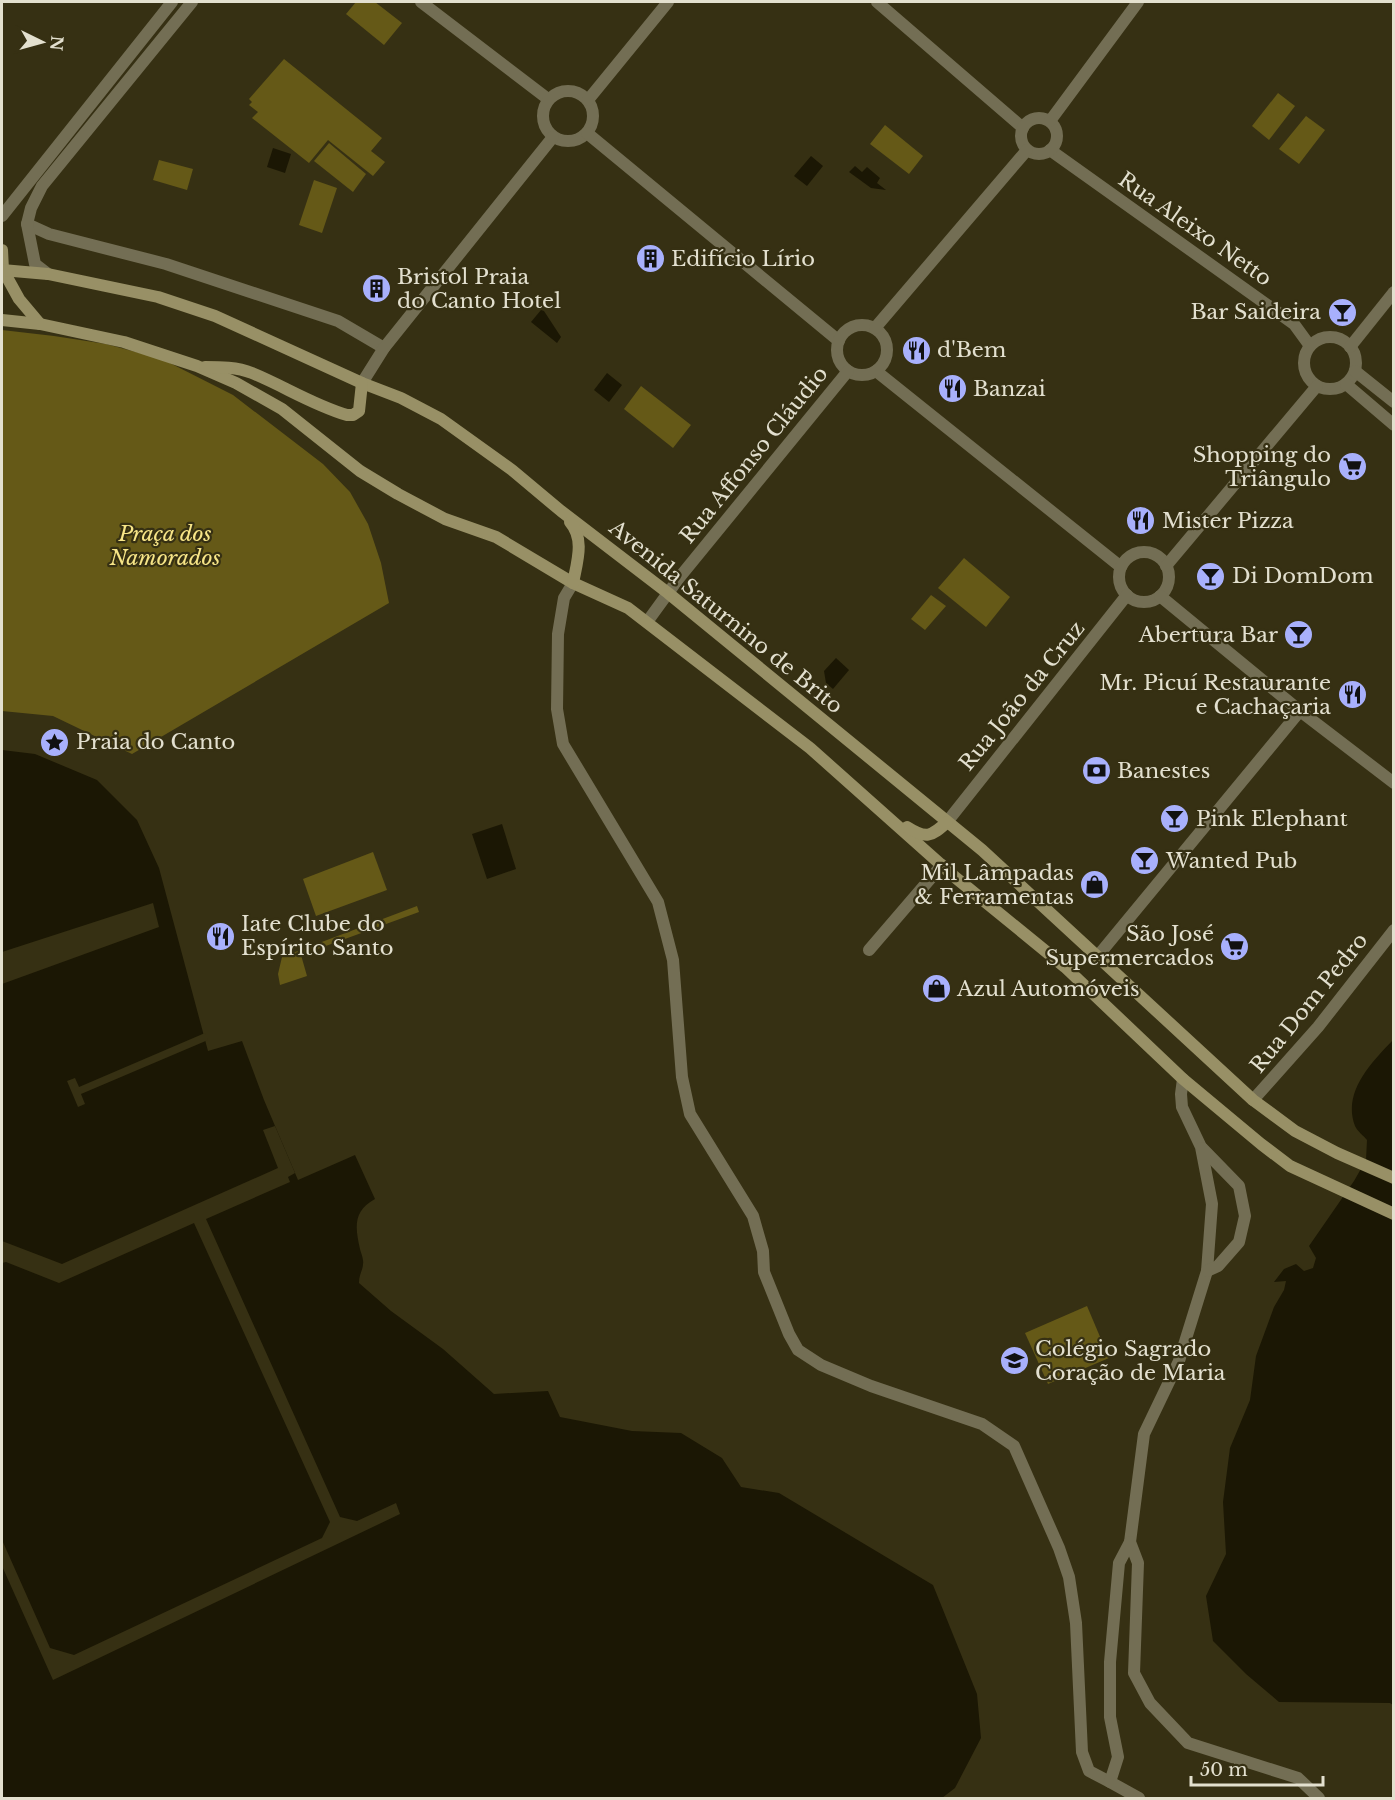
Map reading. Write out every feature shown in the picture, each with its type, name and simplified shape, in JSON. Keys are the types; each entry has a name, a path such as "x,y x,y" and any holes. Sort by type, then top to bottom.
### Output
{"main road":[{"path":"2,250 2,270 19,299 40,324"},
{"name":"Avenida Saturnino de Brito","path":"2,270 48,274 158,297 215,316 400,398 441,419 512,470 561,511 668,593 982,850 1253,1100 1295,1131 1337,1153 1394,1178"},
{"path":"2,320 40,324 124,342 197,366 236,382 282,409 360,471 398,494 446,519 496,537 573,583 628,608 810,748 872,806 1065,967 1217,1109 1290,1166 1394,1214"},
{"path":"197,366 231,368 250,372 310,402 353,416 359,411 363,383"},
{"path":"561,511 575,527 580,541 573,583"},
{"path":"872,806 926,836 935,833 947,822"}],"street":[{"path":"2,216 172,2"},
{"path":"48,274 35,264 27,224 31,208 42,186 192,2"},
{"path":"421,2 548,99"},
{"path":"588,100 668,2"},
{"path":"877,2 1023,128"},
{"path":"1050,121 1138,2"},
{"path":"561,91 576,91 588,100 594,111 593,123 587,133 571,141 554,137 544,123 543,115 548,99 561,91"},
{"path":"1035,118 1050,121 1057,136 1055,144 1050,150 1039,154 1027,150 1021,140 1023,128 1035,118"},
{"path":"587,133 839,341"},
{"path":"363,383 384,348 554,137"},
{"path":"875,328 1027,150"},
{"name":"Rua Aleixo Netto","path":"1050,150 1294,324 1310,346"},
{"path":"27,224 49,234 166,264 338,321 384,348"},
{"path":"1350,347 1394,292"},
{"path":"861,325 875,328 884,337 887,349 885,362 876,371 862,375 848,371 838,357 839,341 848,330 855,327 861,325"},
{"path":"1331,337 1342,340 1350,347 1356,358 1355,371 1346,384 1336,389 1326,389 1310,380 1304,363 1310,346 1320,339 1331,337"},
{"name":"Rua Affonso Cláudio","path":"647,622 848,371"},
{"path":"876,371 1121,567"},
{"path":"1355,371 1394,402"},
{"path":"1346,384 1394,425"},
{"path":"1166,566 1317,386"},
{"path":"1143,552 1157,555 1166,566 1169,576 1167,587 1160,596 1143,602 1127,595 1120,582 1121,567 1130,556 1143,552"},
{"path":"573,583 564,598 558,634 557,709 563,744 658,902 673,960 682,1077 690,1114 753,1216 763,1251 764,1272 789,1334 798,1350 821,1365 871,1386 982,1424 1014,1446 1059,1548 1069,1577 1076,1623 1082,1752 1089,1771 1139,1798"},
{"name":"Rua João da Cruz","path":"947,822 1127,595"},
{"path":"1160,596 1300,711 1394,783"},
{"path":"1097,957 1300,711"},
{"path":"869,950 942,864"},
{"name":"Rua Dom Pedro","path":"1253,1100 1318,1027 1394,930"},
{"path":"1110,1782 1118,1757 1110,1717 1110,1662 1119,1563 1130,1542 1144,1434 1179,1361 1207,1271 1212,1204 1201,1147 1182,1107 1181,1094 1184,1079"},
{"path":"1201,1147 1239,1186 1245,1216 1239,1242 1218,1266 1207,1271"},
{"path":"1130,1542 1138,1563 1134,1673 1150,1702 1188,1743 1298,1778 1319,1798"}],"green space":[{"path":"356,2 375,2 402,23 384,45 346,14"},
{"path":"284,59 382,138 371,151 385,162 373,176 328,140 309,163 252,118 258,112 249,105 252,102 249,99"},
{"path":"1278,93 1295,106 1269,140 1252,126"},
{"path":"1306,116 1325,130 1299,164 1279,149"},
{"path":"885,125 923,156 909,174 870,144"},
{"path":"329,143 366,174 353,192 314,161"},
{"path":"159,160 193,169 187,190 153,180"},
{"path":"314,180 337,188 322,233 299,225"},
{"name":"Praça dos Namorados","path":"2,330 106,344 162,359 233,395 323,464 350,492 368,524 381,563 389,603 132,754 53,716 2,711"},
{"path":"641,386 691,425 673,448 624,409"},
{"path":"964,558 1010,597 986,627 938,588"},
{"path":"931,595 946,606 925,630 911,619"},
{"path":"373,852 387,890 316,916 303,879"},
{"path":"417,906 419,912 301,955 307,976 280,985 278,974 282,957"},
{"path":"1087,1306 1109,1358 1048,1384 1025,1333"}],"shaded area":[{"path":"273,148 291,154 285,173 267,167"},
{"path":"811,156 823,166 807,186 794,176"},
{"path":"855,166 862,172 867,167 880,178 877,183 886,190 871,188 849,172"},
{"path":"541,310 544,311 561,337 557,343 531,322"},
{"path":"607,373 622,385 609,402 594,390"},
{"path":"836,658 849,670 833,689 826,683 824,671"},
{"path":"2,750 35,754 97,780 137,820 159,868 208,1051 242,1041 298,1180 355,1155 375,1199 363,1209 357,1220 357,1234 363,1262 359,1283 391,1311 443,1349 494,1394 548,1391 560,1417 632,1431 681,1433 722,1458 741,1487 779,1493 933,1585 977,1694 981,1738 955,1788 942,1798 2,1798"},
{"path":"502,824 516,869 487,879 472,834"},
{"path":"1393,1040 1393,1705 1390,1703 1279,1702 1246,1674 1213,1641 1206,1596 1226,1554 1223,1502 1230,1448 1250,1400 1256,1356 1286,1281 1274,1282 1284,1269 1296,1264 1304,1271 1313,1268 1316,1258 1309,1246 1366,1160 1367,1140 1356,1128 1352,1101 1361,1078"}],"pier":[{"path":"153,903 159,927 2,984 2,952"},
{"path":"205,1033 208,1040 81,1094 85,1104 78,1107 67,1081 75,1078 79,1087"},
{"path":"275,1126 295,1173 288,1177 290,1182 206,1219 340,1517 357,1521 396,1503 400,1514 53,1680 2,1566 2,1540 50,1648 74,1655 322,1538 330,1522 194,1223 59,1283 6,1262 2,1263 2,1241 62,1264 278,1168 263,1130"}],"place":[{"name":"Edifício Lírio","path":"650,259"},
{"name":"Bristol Praia do Canto Hotel","path":"376,289"},
{"name":"Bar Saideira","path":"1342,312"},
{"name":"d'Bem","path":"916,350"},
{"name":"Banzai","path":"952,389"},
{"name":"Shopping do Triângulo","path":"1352,467"},
{"name":"Mister Pizza","path":"1141,521"},
{"name":"Di DomDom","path":"1211,576"},
{"name":"Abertura Bar","path":"1299,635"},
{"name":"Mr. Picuí Restaurante e Cachaçaria","path":"1352,695"},
{"name":"Praia do Canto","path":"55,742"},
{"name":"Banestes","path":"1096,771"},
{"name":"Pink Elephant","path":"1175,819"},
{"name":"Wanted Pub","path":"1145,861"},
{"name":"Mil Lâmpadas & Ferramentas","path":"1095,885"},
{"name":"Iate Clube do Espírito Santo","path":"220,936"},
{"name":"São José Supermercados","path":"1235,946"},
{"name":"Azul Automóveis","path":"936,989"},
{"name":"Colégio Sagrado Coração de Maria","path":"1014,1361"}]}
